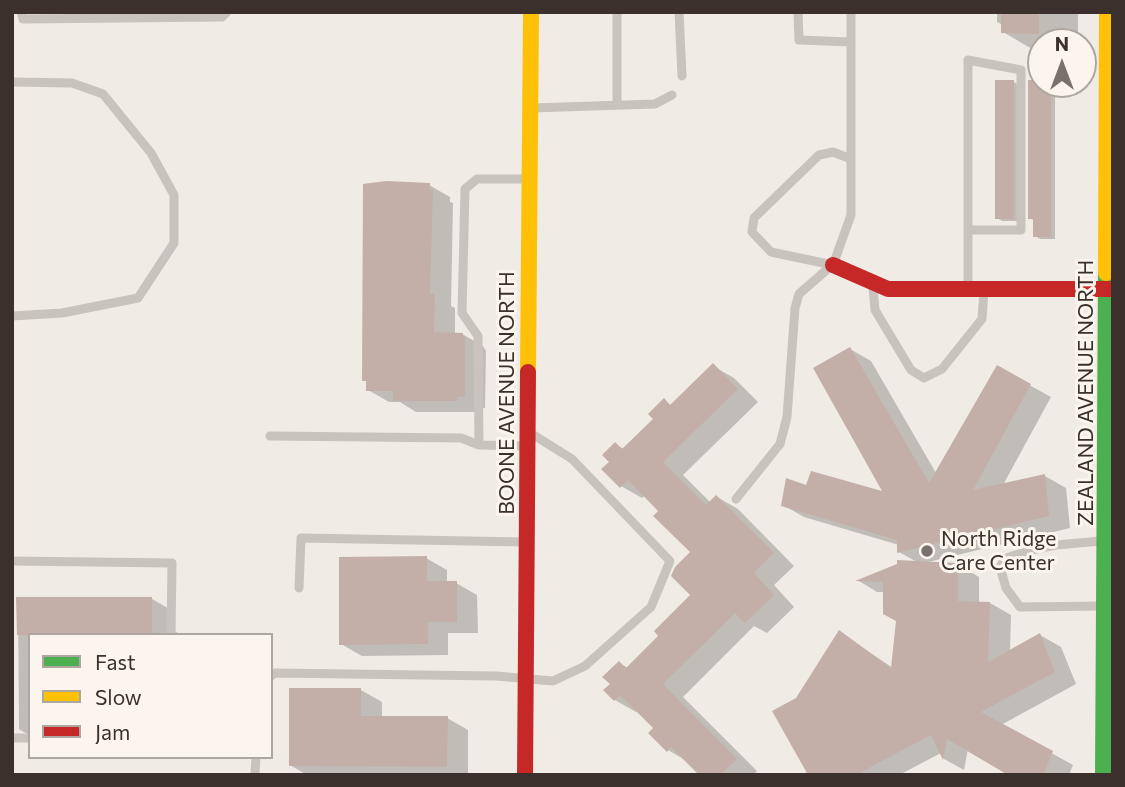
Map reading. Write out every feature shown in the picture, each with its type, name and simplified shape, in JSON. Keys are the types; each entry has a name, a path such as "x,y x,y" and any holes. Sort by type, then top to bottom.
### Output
{"street":[{"name":"BOONE AVENUE NORTH","path":"525,775 531,12"},
{"name":"ZEALAND AVENUE NORTH","path":"1104,775 1110,289 1109,16"},
{"path":"832,265 888,289 1110,289"}],"lane":[{"path":"21,12 23,19 222,17 227,12"},
{"path":"617,12 617,105"},
{"path":"679,12 682,76"},
{"path":"798,12 799,40 851,43"},
{"path":"736,499 780,444 787,417 795,308 799,294 832,265 851,215 851,12"},
{"path":"873,282 875,310 911,370 925,377 942,369 982,319 968,230 968,60 1021,70 1021,230 968,230"},
{"path":"12,82 72,83 103,94 151,153 174,195 174,243 138,298 62,313 12,316"},
{"path":"530,108 655,104 672,95"},
{"path":"832,265 771,252 752,232 754,218 819,155 832,152 851,159"},
{"path":"479,445 478,336 463,313 465,189 477,178 530,179"},
{"path":"270,436 461,438 479,445 528,439 572,458 670,561 651,607 585,666 553,681 496,676 273,674"},
{"path":"299,588 301,538 527,542"},
{"path":"1106,541 1031,550 1006,558 1000,567 1006,588 1020,607 1106,605"},
{"path":"12,561 172,563 171,633"}],"building":[{"path":"1001,12 1039,12 1039,28 1027,28 1027,34 1001,33"},
{"path":"995,80 1014,80 1014,219 995,219"},
{"path":"1028,98 1051,98 1051,237 1033,237 1033,219 1028,219"},
{"path":"386,181 430,183 430,189 433,190 430,294 435,294 434,332 463,333 465,337 465,397 457,397 457,401 393,401 393,391 366,391 366,381 362,381 363,184"},
{"path":"850,347 929,483 997,365 1031,384 973,490 1045,474 1049,516 897,553 897,540 781,506 786,478 806,485 811,471 882,491 813,368"},
{"path":"713,363 738,389 663,462 706,505 716,495 774,553 754,573 774,595 745,623 735,613 663,684 737,759 720,775 699,775 671,747 667,752 648,733 653,728 620,695 614,701 603,690 610,684 602,677 619,661 626,668 658,636 654,631 690,595 671,576 675,567 690,552 653,516 658,511 628,480 620,488 601,469 609,462 602,455 615,442 622,449 653,419 648,414 664,398 670,405"},
{"path":"427,556 427,581 457,581 457,622 428,622 428,644 339,645 339,557"},
{"path":"897,560 958,563 958,601 990,602 988,662 1040,633 1055,672 981,712 1053,751 1043,775 1008,775 947,739 943,760 931,735 856,775 808,775 772,711 796,698 839,630 891,668 896,621 883,614 883,582 855,581 897,564"},
{"path":"16,597 152,597 152,633 17,635"},
{"path":"289,688 361,688 361,716 448,716 447,767 289,766"}],"traffic: fast":[{"path":"1103,775 1106,273"}],"traffic: slow":[{"path":"528,372 531,12"},
{"path":"1106,273 1107,12"}],"traffic: jam":[{"path":"833,265 888,289 1113,289"},
{"path":"525,775 528,372"}],"place":[{"name":"North Ridge Care Center","path":"927,551"}]}
